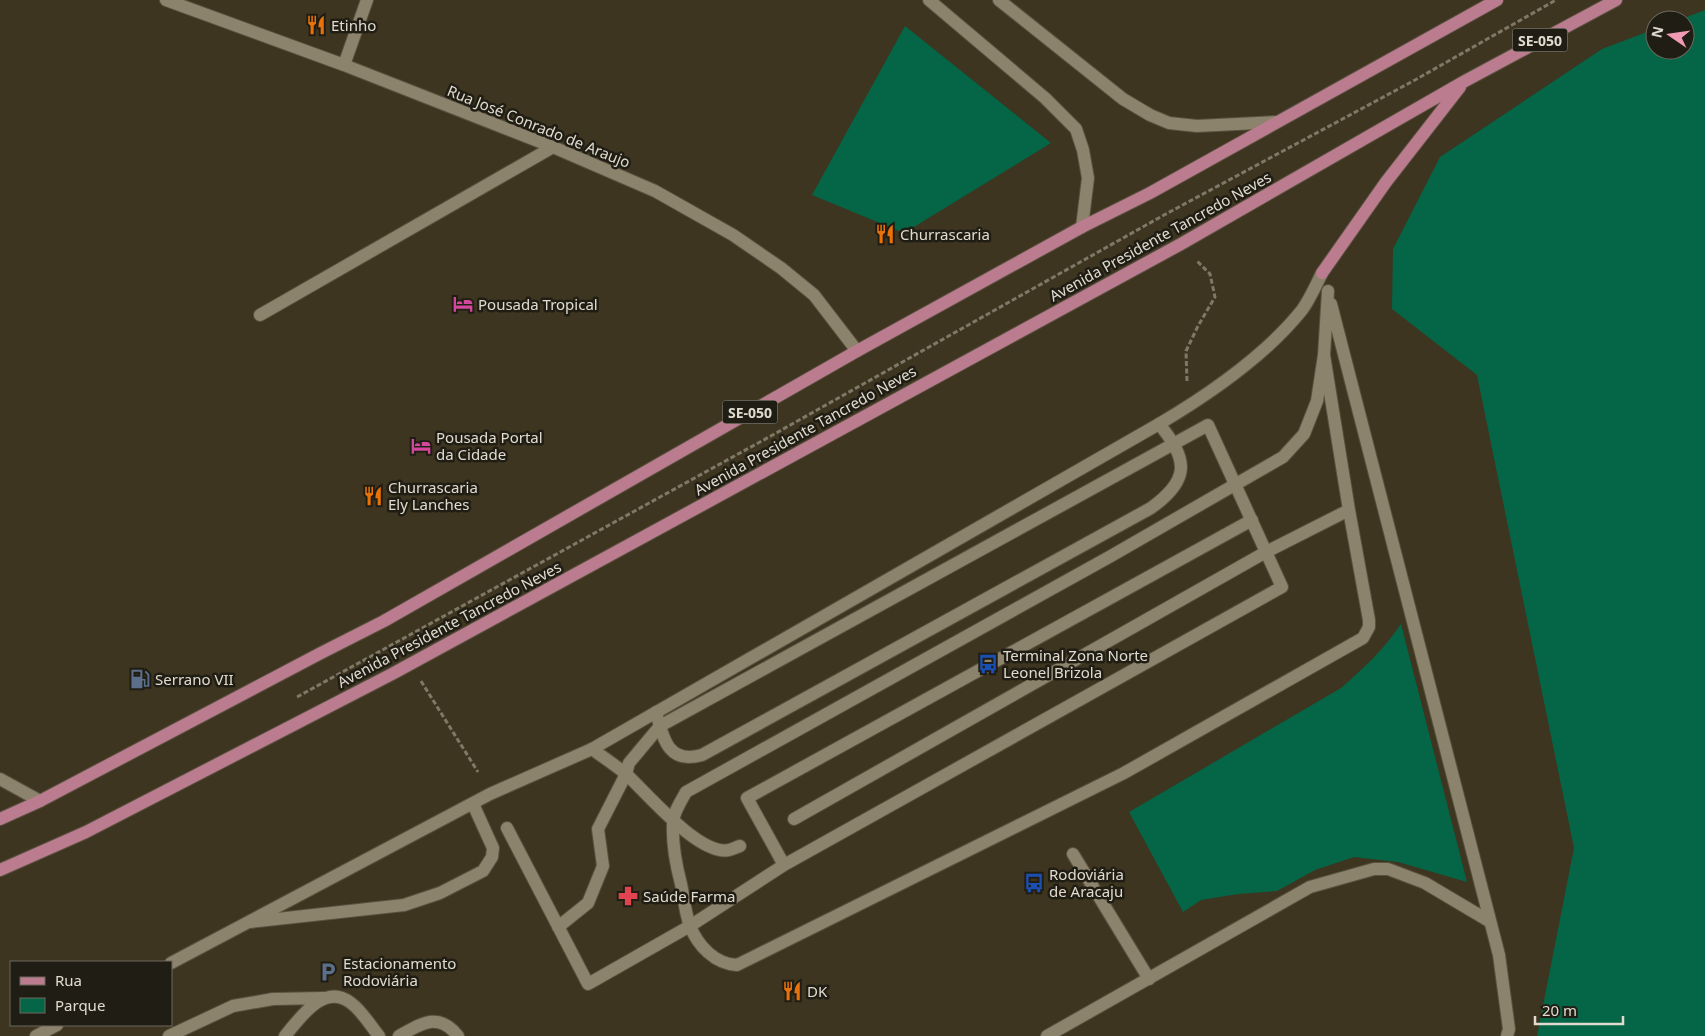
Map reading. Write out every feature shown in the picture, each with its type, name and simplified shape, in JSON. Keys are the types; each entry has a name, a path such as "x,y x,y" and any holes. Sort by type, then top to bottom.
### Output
{"main road":[{"name":"SE-050","path":"0,820 40,801 320,652 384,621 857,351 1082,227 1150,193 1496,0"},
{"name":"Avenida Presidente Tancredo Neves","path":"0,870 86,832 392,674 1181,244 1465,81 1616,0"},
{"path":"1322,273 1386,182 1465,81"}],"street":[{"name":"Rua José Conrado de Araujo","path":"166,0 344,65 553,146 655,191 733,235 781,268 814,295 857,351"},
{"path":"344,65 367,0"},
{"path":"929,0 1045,98 1076,130 1083,150 1088,178 1082,227"},
{"path":"999,0 1123,99 1150,115 1169,123 1197,126 1276,122"},
{"path":"260,315 553,146"},
{"path":"1322,273 1498,955 1509,1030 1507,1036"},
{"path":"172,961 490,794 592,748 1159,424 1197,401 1251,360 1288,326 1303,308 1322,273"},
{"path":"1324,354 1348,510 1369,620 1369,627 1363,638 1124,773 737,965 723,963 712,956 702,945 690,926 675,860 673,822 679,804 686,792 1102,561 1283,457 1304,434 1317,401 1324,354 1328,291"},
{"path":"656,712 668,746 681,757 691,758 702,755 1151,508 1166,497 1178,484 1181,471 1181,462 1173,444 1159,424"},
{"path":"507,828 558,927 588,984 690,926 784,865 1282,586 1208,425 660,726 629,762 626,774 598,829 603,866 588,903 558,927"},
{"path":"794,819 1266,552 1348,510"},
{"path":"784,865 747,798 1252,520"},
{"path":"592,748 626,774 673,822 714,848 728,850 740,846"},
{"path":"0,779 40,801"},
{"path":"245,922 404,905 440,893 484,871 492,857 493,848 473,804"},
{"path":"1073,854 1149,979"},
{"path":"1047,1036 1310,887 1374,869 1388,869 1425,883 1489,921"},
{"path":"169,1036 233,1006 273,999 338,997 350,1002 379,1036"},
{"path":"285,1036 309,1008 324,998"},
{"path":"399,1036 425,1022 434,1021 453,1029 458,1036"},
{"path":"36,1036 55,1026"}],"path":[{"path":"294,698 778,432 1164,215 1415,80 1556,0"},
{"path":"1181,244 1210,274 1215,297 1186,351 1187,381"},
{"path":"421,681 478,772"}],"green space":[{"path":"1705,10 1705,1036 1537,1036 1574,848 1477,375 1392,309 1393,249 1440,157 1602,49 1645,33 1645,60 1695,60 1695,14"},
{"path":"905,26 1051,143 904,233 812,195"},
{"path":"1401,624 1467,882 1398,862 1354,857 1315,870 1277,891 1238,894 1201,900 1183,912 1129,812 1341,688 1388,642"}],"place":[{"name":"Etinho","path":"316,25"},
{"name":"Churrascaria","path":"885,234"},
{"name":"Pousada Tropical","path":"463,304"},
{"name":"Pousada Portal da Cidade","path":"421,446"},
{"name":"Churrascaria Ely Lanches","path":"373,496"},
{"name":"Terminal Zona Norte Leonel Brizola","path":"988,664"},
{"name":"Serrano VII","path":"140,679"},
{"name":"Rodoviária de Aracaju","path":"1034,883"},
{"name":"Saúde Farma","path":"628,896"},
{"name":"Estacionamento Rodoviária","path":"328,972"},
{"name":"DK","path":"792,991"}]}
